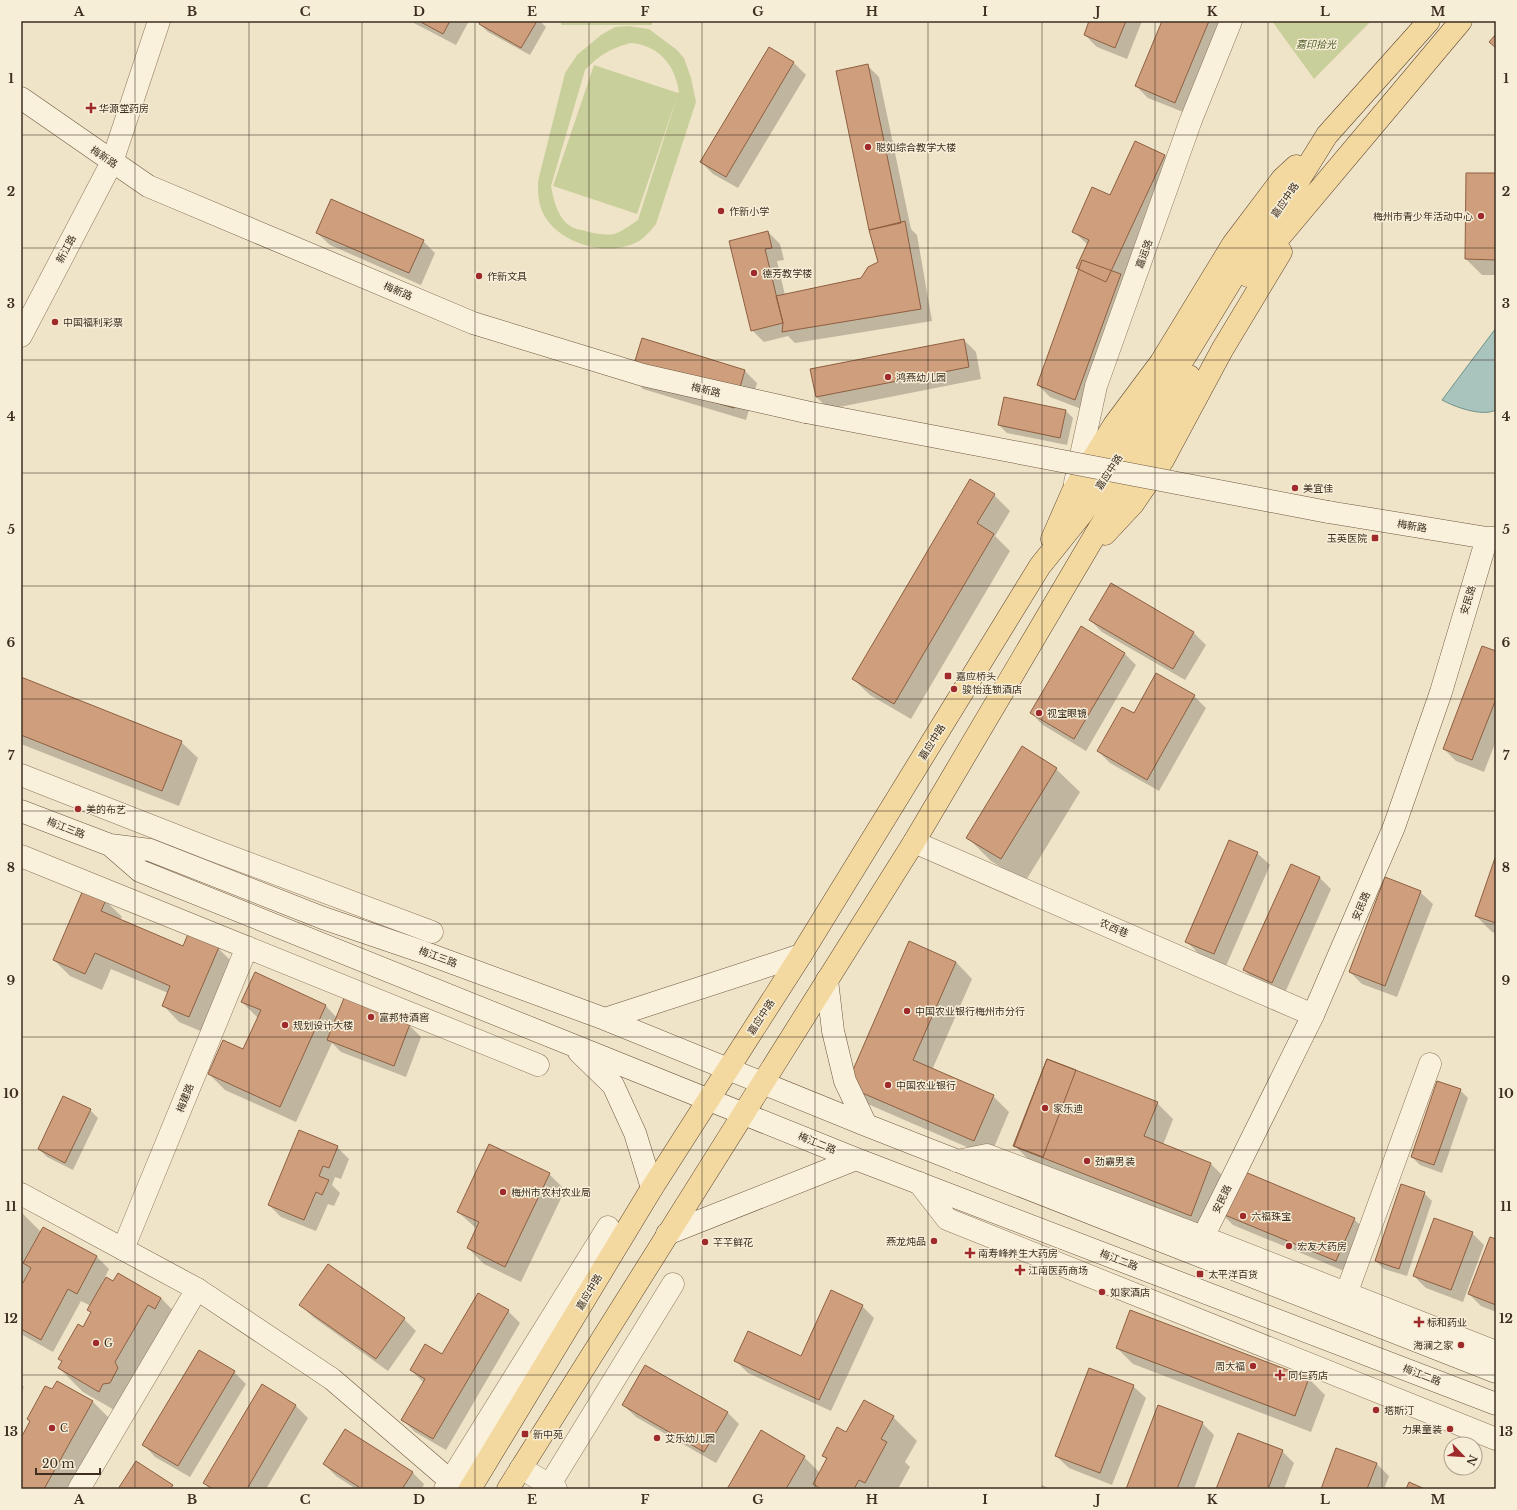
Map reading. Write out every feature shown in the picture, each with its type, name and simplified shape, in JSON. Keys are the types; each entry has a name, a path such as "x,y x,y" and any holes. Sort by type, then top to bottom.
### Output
{"main road":[{"name":"嘉应中路","path":"470,1489 652,1188 801,955 1040,566 1081,515 1186,355 1250,250 1294,188 1327,135 1429,21"},
{"path":"508,1489 914,842 1080,559 1134,504 1163,460 1222,350 1312,200 1461,21"},
{"path":"1040,566 1073,491 1114,425 1161,362 1233,244 1282,180 1327,135"}],"street":[{"name":"新江路","path":"21,336 112,162 159,21"},
{"name":"嘉运路","path":"1073,491 1096,386 1192,120 1231,21"},
{"name":"梅新路","path":"21,98 148,186 473,323 643,375 806,412 1328,512 1492,538"},
{"name":"安民路","path":"1185,1250 1204,1236 1313,1015 1394,827 1492,538"},
{"path":"21,776 432,932"},
{"name":"梅江三路","path":"21,811 110,845 150,850 323,918 423,952 605,1019 762,1083"},
{"name":"农西巷","path":"914,842 1313,1015"},
{"name":"梅江三路","path":"110,845 140,871 743,1114"},
{"path":"21,856 538,1065"},
{"name":"梅建路","path":"123,1249 247,947"},
{"path":"605,1019 801,955"},
{"path":"827,980 833,1031 845,1081 866,1125"},
{"path":"573,1046 613,1085 636,1133 652,1188"},
{"path":"1349,1286 1430,1064"},
{"path":"762,1083 1496,1372"},
{"name":"梅江二路","path":"743,1114 856,1159 1496,1404"},
{"path":"957,1160 987,1155 1204,1236 1496,1352"},
{"path":"667,1234 856,1159"},
{"path":"919,1183 947,1219 1496,1439"},
{"path":"21,1194 197,1289 332,1379 446,1483 608,1227"},
{"path":"521,1468 551,1488 673,1284"},
{"path":"79,1489 197,1289"}],"green space":[{"path":"561,21 652,21 652,25 561,25"},
{"name":"嘉印拾光","path":"1272,21 1371,21 1314,79"},
{"path":"628,26 649,29 677,50 684,58 691,78 696,102 656,224 651,231 634,244 618,248 605,249 592,247 568,238 557,231 548,222 542,211 539,200 538,181 565,73 577,55 601,35 615,27","holes":["630,43 640,45 657,52 664,58 674,73 679,92 678,93 594,65 553,186 637,214 677,97 638,220 620,232 610,234 596,233 574,228 560,216 555,204 551,186 585,70 595,60 610,50"]}],"water":[{"path":"1496,328 1496,410 1490,412 1476,412 1454,406 1442,400"}],"building":[{"path":"419,21 450,21 443,34"},
{"path":"480,21 537,21 521,48 479,24"},
{"path":"1089,21 1126,21 1115,48 1084,35"},
{"path":"1162,21 1209,21 1175,103 1135,86"},
{"path":"1496,34 1496,48 1489,42"},
{"path":"769,47 794,62 726,177 700,162"},
{"name":"聪如综合教学大楼","path":"868,64 901,223 869,230 836,71"},
{"path":"1135,141 1165,155 1106,282 1076,268 1089,240 1072,232 1092,187 1110,195"},
{"name":"梅州市青少年活动中心","path":"1466,173 1496,173 1496,260 1465,259"},
{"path":"331,199 424,240 409,273 316,233"},
{"path":"905,221 921,309 782,332 783,323 776,296 861,278 868,267 878,262 869,230"},
{"name":"德芳教学楼","path":"768,231 772,248 765,249 783,323 751,331 729,241"},
{"path":"1082,260 1121,274 1075,400 1037,385"},
{"path":"642,338 745,370 734,408 630,377"},
{"path":"964,339 969,367 816,397 810,369"},
{"path":"1004,397 1066,410 1060,438 998,425"},
{"path":"970,479 995,494 977,523 994,534 894,704 852,679"},
{"path":"1111,583 1194,632 1173,669 1089,620"},
{"path":"1081,626 1125,653 1074,739 1030,713"},
{"path":"1482,646 1496,651 1496,699 1472,760 1443,749"},
{"path":"1156,673 1195,695 1147,780 1097,751 1122,707 1134,713"},
{"path":"21,677 182,741 162,791 21,735"},
{"path":"1022,746 1057,768 1001,859 966,838"},
{"path":"1229,840 1258,852 1214,954 1185,942"},
{"path":"1496,855 1496,923 1475,916"},
{"path":"1291,864 1320,877 1272,983 1243,970"},
{"path":"1385,877 1421,891 1385,986 1349,972"},
{"path":"83,890 106,900 101,911 183,946 188,934 219,947 189,1017 162,1006 170,986 95,953 85,974 53,960"},
{"name":"中国农业银行梅州市分行","path":"909,941 956,962 913,1060 994,1095 974,1141 846,1086"},
{"name":"规划设计大楼","path":"255,972 326,1005 280,1107 208,1074 223,1040 243,1049 261,1010 241,1002"},
{"path":"344,998 410,1024 394,1066 327,1040"},
{"path":"1047,1059 1158,1102 1144,1136 1211,1163 1191,1216 1013,1146"},
{"name":"家乐迪","path":"1047,1059 1076,1070 1043,1157 1014,1146"},
{"path":"1437,1081 1461,1089 1434,1165 1411,1157"},
{"path":"63,1096 91,1109 65,1163 38,1149"},
{"path":"299,1130 338,1146 329,1168 323,1166 319,1176 329,1180 322,1195 316,1192 304,1220 268,1205"},
{"name":"梅州市农村农业局","path":"489,1144 550,1173 505,1267 467,1248 479,1222 457,1212"},
{"path":"1238,1169 1355,1218 1336,1261 1220,1213"},
{"path":"1401,1184 1425,1192 1399,1269 1375,1261"},
{"path":"1434,1218 1473,1232 1451,1290 1413,1276"},
{"path":"43,1227 97,1256 77,1294 68,1289 41,1340 21,1329 21,1282 23,1283 31,1268 23,1263"},
{"path":"1490,1237 1496,1239 1496,1305 1468,1294"},
{"path":"328,1264 405,1318 376,1359 299,1305"},
{"name":"G","path":"118,1273 161,1298 155,1309 148,1305 115,1362 118,1368 110,1383 103,1384 99,1392 58,1368 62,1361 58,1359 78,1324 83,1327 91,1312 87,1310 106,1277 113,1281"},
{"path":"831,1290 863,1305 819,1400 734,1361 748,1331 801,1356"},
{"path":"478,1293 509,1310 433,1439 401,1420 425,1379 410,1370 425,1344 442,1354"},
{"path":"1130,1310 1309,1378 1295,1416 1116,1348"},
{"path":"199,1350 235,1371 178,1466 142,1445"},
{"path":"645,1365 728,1412 704,1452 622,1405"},
{"path":"1089,1368 1134,1385 1100,1473 1055,1456"},
{"name":"C","path":"57,1381 93,1401 44,1489 21,1489 21,1435 22,1436 30,1421 27,1419 45,1386 52,1389"},
{"path":"262,1384 296,1405 247,1489 213,1489 203,1483"},
{"path":"864,1400 894,1416 881,1439 887,1442 865,1483 859,1480 854,1489 821,1489 813,1484 827,1458 822,1456 837,1427 846,1432"},
{"path":"1158,1405 1203,1422 1177,1489 1126,1489"},
{"path":"345,1429 413,1472 402,1489 357,1489 359,1487 323,1464"},
{"path":"761,1430 805,1456 786,1489 727,1489"},
{"path":"1238,1433 1283,1450 1268,1489 1216,1489"},
{"path":"1336,1448 1377,1463 1367,1489 1321,1489"},
{"path":"136,1461 173,1485 170,1489 118,1489"},
{"path":"1409,1482 1425,1489 1406,1489"}],"place":[{"name":"华源堂药房","path":"91,108"},
{"name":"聪如综合教学大楼","path":"868,147"},
{"name":"作新小学","path":"721,211"},
{"name":"梅州市青少年活动中心","path":"1481,216"},
{"name":"德芳教学楼","path":"754,273"},
{"name":"作新文具","path":"479,276"},
{"name":"中国福利彩票","path":"55,322"},
{"name":"鸿燕幼儿园","path":"888,377"},
{"name":"美宜佳","path":"1295,488"},
{"name":"玉英医院","path":"1375,538"},
{"name":"嘉应桥头","path":"948,676"},
{"name":"骏怡连锁酒店","path":"954,689"},
{"name":"视宝眼镜","path":"1039,713"},
{"name":"美的布艺","path":"78,809"},
{"name":"中国农业银行梅州市分行","path":"907,1011"},
{"name":"富邦特酒窖","path":"371,1017"},
{"name":"规划设计大楼","path":"285,1025"},
{"name":"中国农业银行","path":"888,1085"},
{"name":"家乐迪","path":"1045,1108"},
{"name":"劲霸男装","path":"1087,1161"},
{"name":"梅州市农村农业局","path":"503,1192"},
{"name":"六福珠宝","path":"1243,1216"},
{"name":"燕龙炖品","path":"934,1241"},
{"name":"芊芊鲜花","path":"705,1242"},
{"name":"宏友大药房","path":"1289,1246"},
{"name":"南寿峰养生大药房","path":"970,1253"},
{"name":"江南医药商场","path":"1020,1270"},
{"name":"太平洋百货","path":"1200,1274"},
{"name":"如家酒店","path":"1102,1292"},
{"name":"标和药业","path":"1419,1322"},
{"name":"G","path":"96,1343"},
{"name":"海澜之家","path":"1461,1345"},
{"name":"周大福","path":"1253,1366"},
{"name":"同仁药店","path":"1280,1375"},
{"name":"塔斯汀","path":"1376,1410"},
{"name":"C","path":"52,1428"},
{"name":"力果童装","path":"1450,1429"},
{"name":"新中苑","path":"525,1434"},
{"name":"艾乐幼儿园","path":"657,1438"}]}
